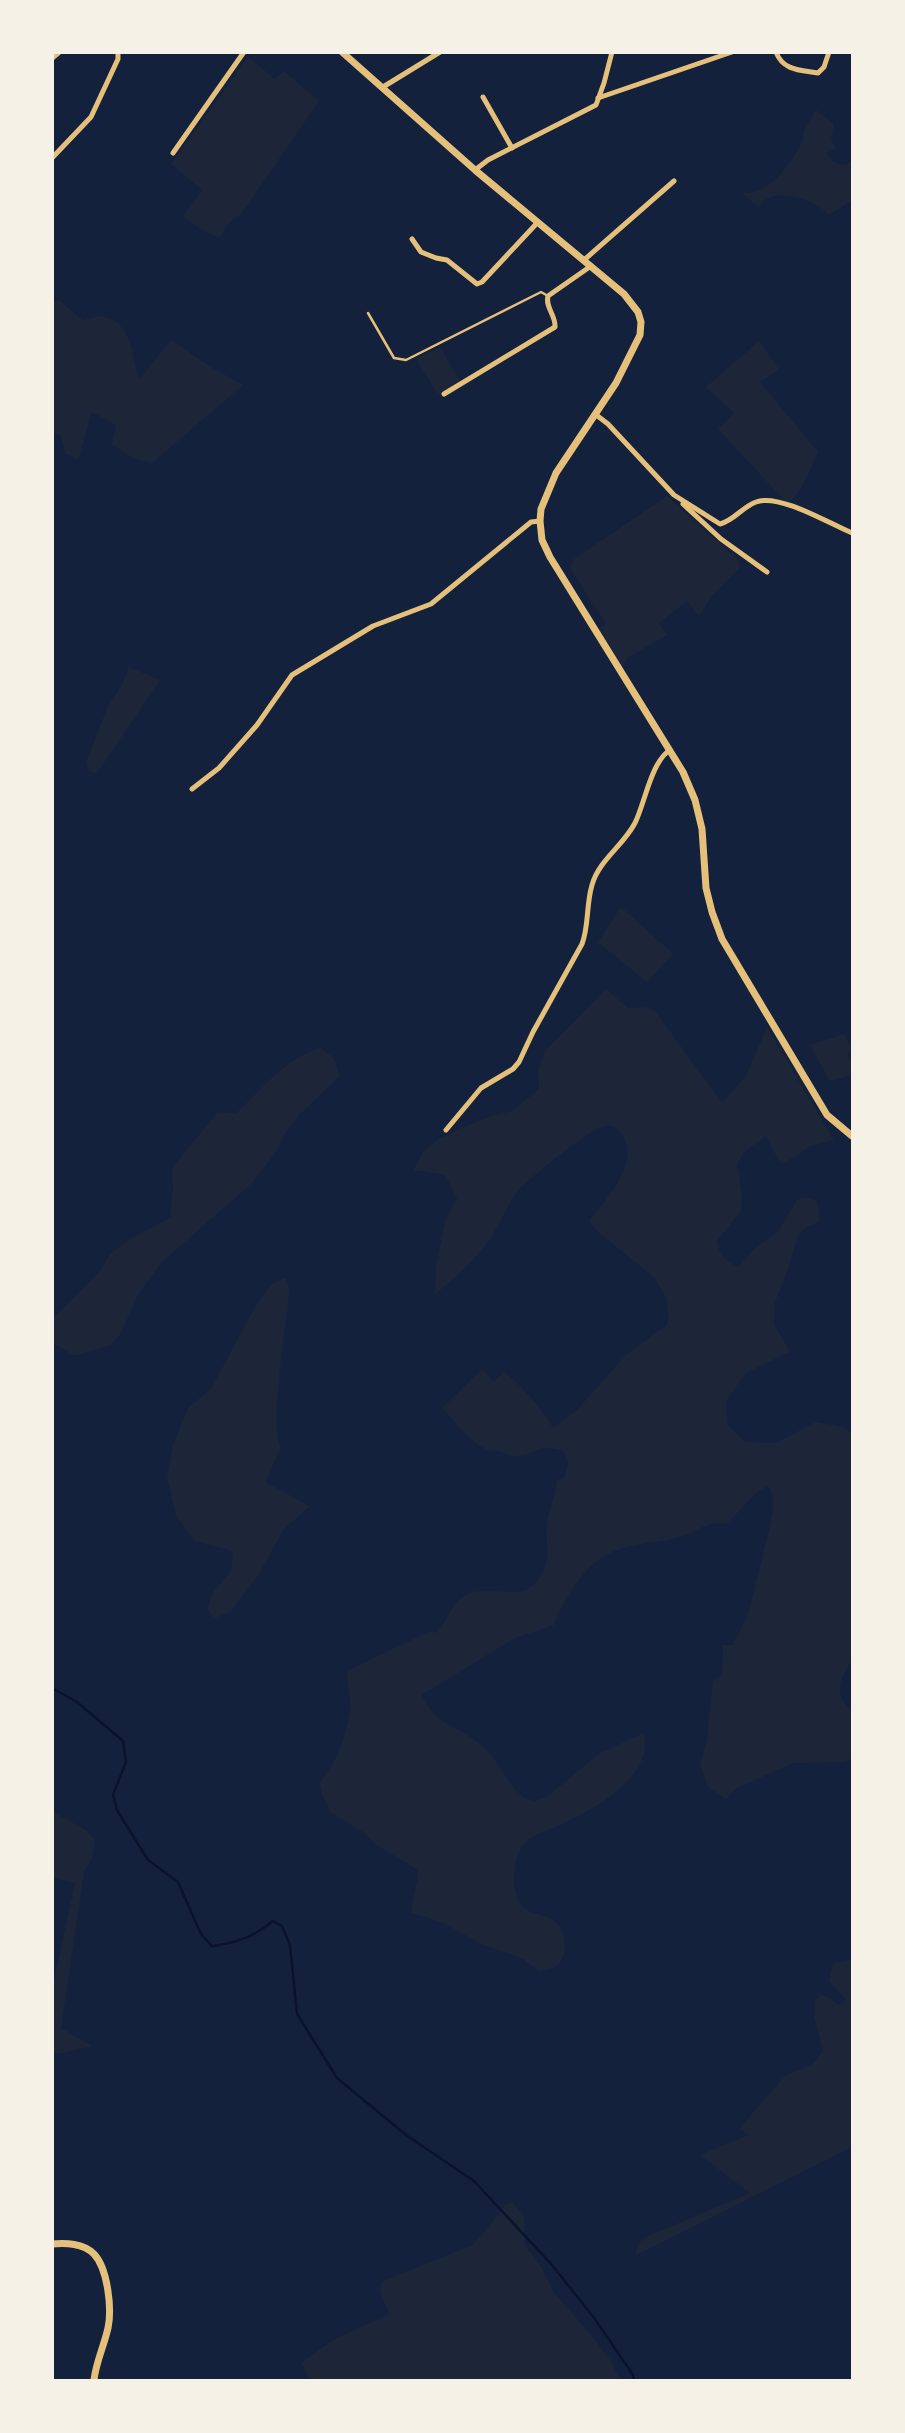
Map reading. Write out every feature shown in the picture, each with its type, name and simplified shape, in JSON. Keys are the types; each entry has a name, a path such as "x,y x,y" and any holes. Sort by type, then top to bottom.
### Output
{"street":[{"path":"52,57 58,52"},
{"path":"52,158 91,117 118,59 118,52"},
{"path":"173,153 244,52"},
{"path":"342,52 475,170 633,302 638,312 641,327 634,351 556,473 544,500 540,521 542,540 683,772 695,800 702,830 706,888 722,939 827,1115 852,1136"},
{"path":"383,87 440,52"},
{"path":"475,170 488,160 596,105 612,52"},
{"path":"598,99 732,52"},
{"path":"776,52 783,64 793,69 818,73 824,67 830,52"},
{"path":"483,97 512,148"},
{"path":"584,260 674,181"},
{"path":"412,239 421,252 447,260 477,284 482,282 538,222"},
{"path":"444,394 555,327 547,302 548,296 591,266"},
{"path":"595,414 721,539 767,572"},
{"path":"674,495 720,524 730,522 743,509 757,501 770,499 852,533"},
{"path":"192,789 219,768 257,725 292,675 373,626 431,604 531,522 540,521"},
{"path":"446,1130 481,1087 513,1069 519,1062 585,936 586,916 595,876 634,824 652,777 665,752 670,750"},
{"path":"52,2244 82,2246 93,2253 101,2265 109,2318 94,2381"}],"lane":[{"path":"368,313 394,358 407,360 541,292 548,296"}],"shaded area":[{"path":"248,57 275,79 284,71 319,101 242,213 229,223 219,238 183,216 202,190 171,164"},
{"path":"816,110 834,124 831,139 836,149 826,153 838,164 844,165 852,161 852,200 829,215 804,199 782,195 764,201 759,208 741,192 759,190 784,170 801,144 804,130"},
{"path":"58,299 82,320 103,317 121,327 130,343 139,380 171,340 243,385 152,463 133,458 112,444 116,425 92,412 78,460 65,453 61,436 53,432 52,305"},
{"path":"759,341 779,369 760,382 818,452 804,483 791,502 785,501 718,429 734,413 706,387"},
{"path":"440,347 460,381 438,394 416,359"},
{"path":"667,496 738,560 740,567 712,596 699,616 687,601 659,623 667,635 627,658 622,668 599,629 606,624 570,568 573,560"},
{"path":"129,667 160,680 97,773 89,771 86,763 108,706 123,683"},
{"path":"621,907 673,954 647,982 598,942"},
{"path":"606,989 628,1008 646,1007 655,1011 722,1103 746,1076 767,1027 834,1140 811,1146 783,1164 766,1136 744,1152 737,1164 742,1195 741,1211 717,1241 724,1257 739,1267 754,1249 778,1232 797,1200 805,1197 817,1201 820,1221 805,1228 798,1236 774,1305 774,1324 790,1352 746,1373 726,1401 727,1424 745,1442 776,1443 816,1422 843,1427 852,1434 852,1660 841,1680 840,1692 852,1711 852,1758 846,1762 793,1763 737,1788 726,1799 708,1787 700,1764 707,1740 713,1681 722,1674 723,1645 733,1645 748,1615 769,1530 774,1506 768,1486 756,1493 727,1524 712,1524 683,1536 624,1548 606,1555 588,1569 574,1587 554,1625 515,1638 422,1695 433,1713 487,1750 517,1791 534,1802 548,1796 600,1753 644,1733 645,1749 640,1764 619,1790 589,1810 531,1838 519,1851 514,1885 519,1901 526,1910 553,1920 564,1936 565,1950 560,1962 553,1968 539,1971 523,1959 482,1944 441,1922 412,1913 418,1870 330,1812 320,1782 336,1758 346,1730 350,1710 347,1671 430,1631 437,1633 453,1607 466,1595 477,1591 510,1592 530,1588 538,1580 545,1566 548,1518 557,1481 564,1478 568,1463 563,1451 544,1448 514,1456 488,1450 469,1437 442,1408 482,1369 494,1382 504,1371 531,1398 553,1428 577,1410 626,1355 667,1325 669,1317 666,1298 654,1277 598,1232 589,1221 612,1191 625,1168 626,1144 619,1131 610,1126 595,1130 524,1185 513,1198 485,1246 462,1272 435,1294 436,1268 445,1221 457,1198 445,1175 414,1170 423,1152 438,1139 485,1118 512,1111 539,1089 538,1071 545,1051"},
{"path":"844,1034 852,1049 847,1053 852,1063 852,1075 830,1081 810,1045"},
{"path":"320,1048 334,1058 340,1076 298,1116 285,1133 277,1151 252,1183 162,1262 137,1296 121,1333 111,1345 74,1356 53,1343 53,1318 99,1272 110,1254 130,1239 172,1217 172,1168 218,1112 236,1114 284,1067"},
{"path":"286,1277 289,1288 277,1418 281,1447 266,1480 310,1506 284,1529 259,1574 230,1612 215,1618 207,1610 214,1591 231,1571 233,1551 195,1541 176,1516 167,1477 173,1445 188,1408 211,1389 256,1305 272,1284"},
{"path":"53,1812 86,1830 95,1840 92,1858 84,1872 61,2028 92,2046 57,2054 53,2051 53,1985 75,1883 53,1878"},
{"path":"852,1960 852,2147 635,2256 638,2243 648,2236 750,2193 700,2155 749,2135 739,2129 785,2076 814,2063 823,2051 814,2002 820,1995 829,1997 838,2005 844,2003 845,1999 829,1981 833,1963"},
{"path":"513,2203 524,2215 525,2245 542,2268 554,2293 593,2337 621,2380 310,2380 301,2363 333,2340 389,2314 380,2291 382,2282 472,2245 505,2205"}],"waterway":[{"path":"52,1688 77,1702 123,1741 126,1762 113,1795 117,1810 148,1860 178,1882 201,1934 212,1946 244,1938 273,1921 282,1926 290,1945 297,2014 337,2078 406,2135 474,2181 552,2265 595,2319 634,2380"}]}
